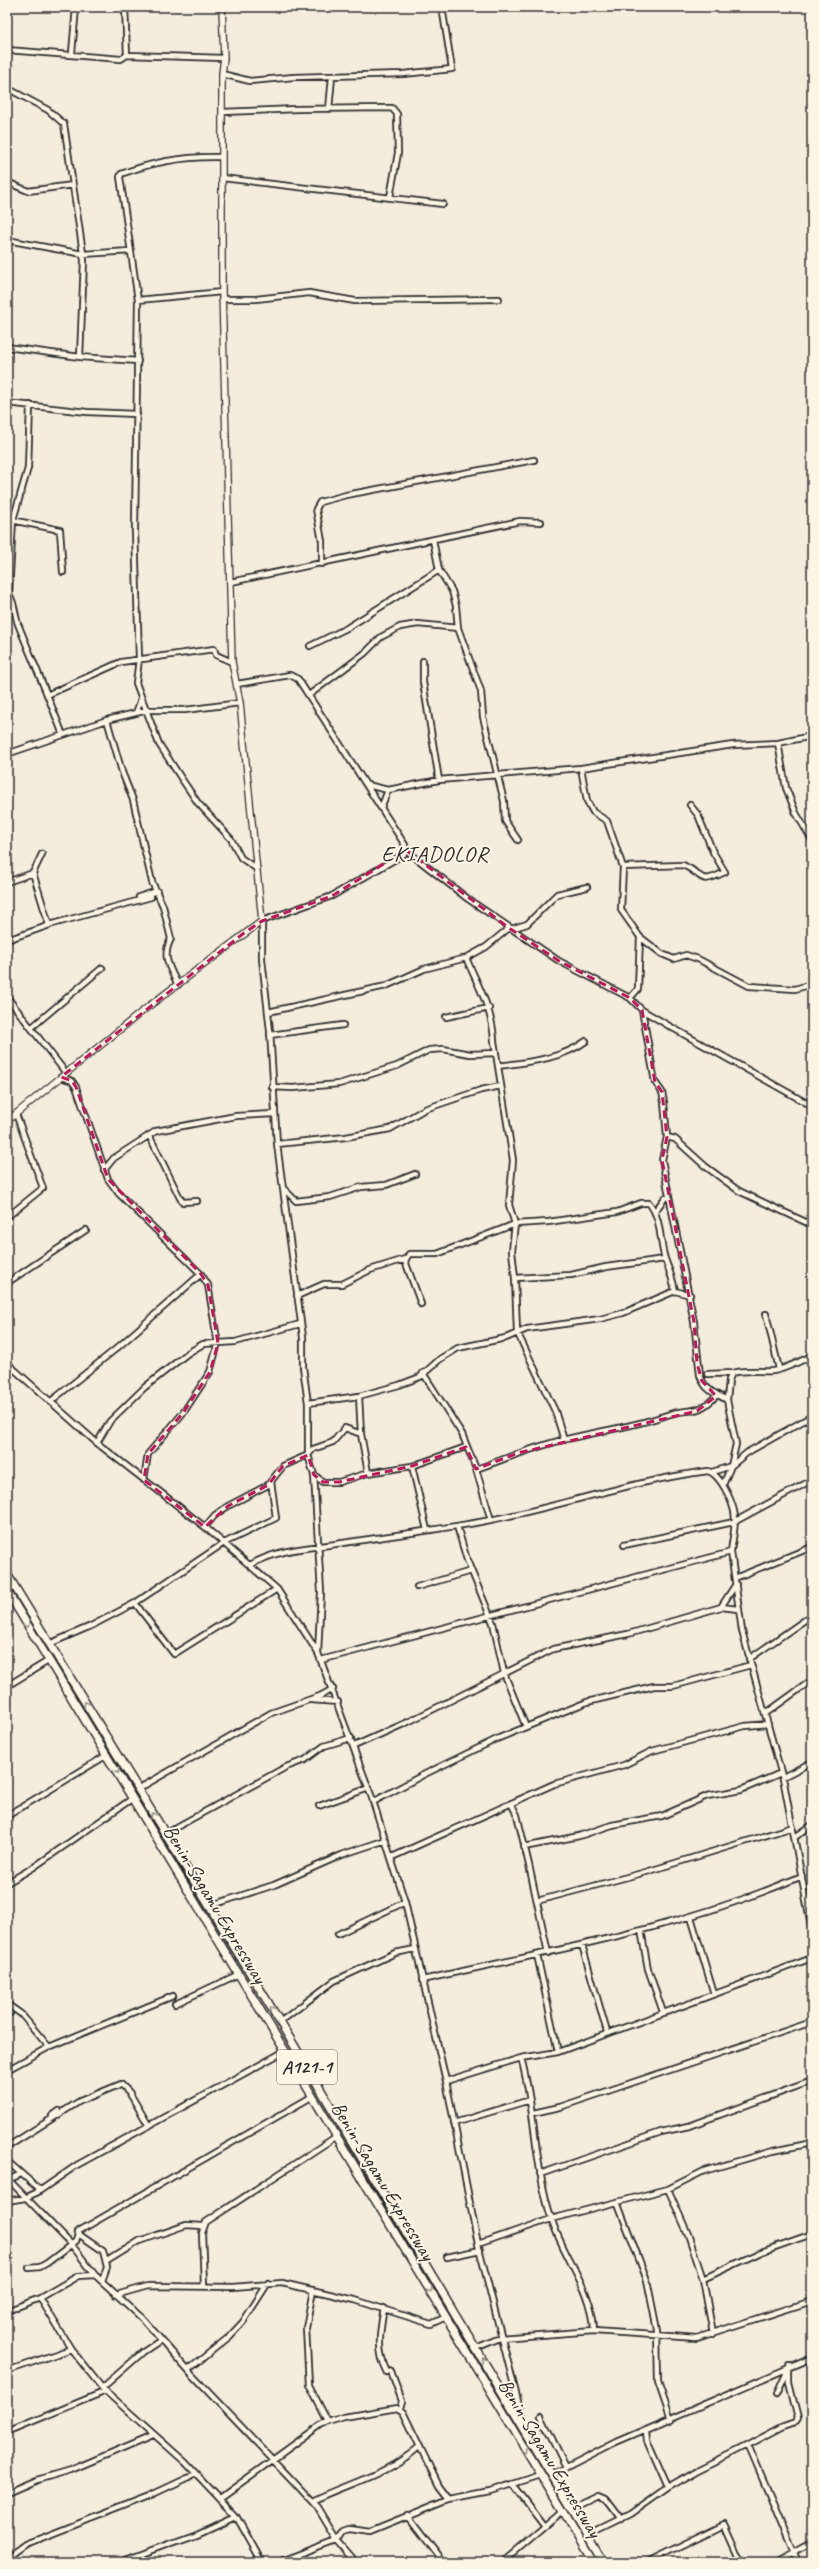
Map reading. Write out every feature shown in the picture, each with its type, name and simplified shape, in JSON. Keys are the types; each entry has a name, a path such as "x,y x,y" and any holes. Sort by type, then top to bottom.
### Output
{"highway":[{"name":"A121-1","path":"7,1574 164,1834 280,2022 573,2507 604,2562"},
{"name":"Benin-Sagamu Expressway","path":"7,1591 541,2475 564,2510 594,2562"}],"street":[{"path":"72,53 76,7"},
{"path":"125,7 127,55"},
{"path":"222,7 224,58 222,74 222,299 231,582 232,662 240,703 262,921 262,959 270,1035 272,1087 277,1144 297,1296 308,1403 308,1455 314,1475 321,1592 318,1653"},
{"path":"222,74 250,81 294,77 332,77 452,69 442,7"},
{"path":"7,50 72,53 121,59 127,55 224,58"},
{"path":"329,109 332,77"},
{"path":"7,88 48,110 64,124 83,254 80,357"},
{"path":"222,112 392,108 397,114 398,154 390,197"},
{"path":"222,157 166,161 142,166 121,174 119,183 138,300 134,530 139,659 136,683 141,699 148,710 159,744 180,778 198,803 231,839 241,858 257,869"},
{"path":"222,178 443,204"},
{"path":"7,182 28,191 72,185"},
{"path":"7,240 83,254 131,251"},
{"path":"138,300 222,292"},
{"path":"222,299 256,299 309,293 356,301 498,299"},
{"path":"7,347 80,357 138,361"},
{"path":"7,403 87,412 137,414"},
{"path":"30,405 28,468 13,520 8,593 28,653 63,735"},
{"path":"322,564 322,541 316,509 320,502 346,495 534,460"},
{"path":"7,519 60,530 63,572"},
{"path":"231,582 520,521 541,522"},
{"path":"433,540 439,570 452,591 456,606 458,628 481,691 483,717 496,775 504,801 505,821 518,840"},
{"path":"310,646 347,628 439,570"},
{"path":"309,695 365,653 381,637 400,627 418,624 458,628"},
{"path":"46,694 121,662 160,658 214,649 216,655 232,662"},
{"path":"423,661 423,682 439,780"},
{"path":"237,684 290,675 298,679 367,785 406,850 510,928 578,972 630,998 642,1010 812,1106"},
{"path":"136,713 141,699"},
{"path":"7,754 107,720 148,710 185,710 240,703"},
{"path":"107,720 122,772 133,800 152,882 163,906 171,939 166,948 166,960 178,985"},
{"path":"367,785 388,790 439,780 581,768 733,745 778,743 812,736"},
{"path":"778,743 786,788 796,813 812,840"},
{"path":"581,768 587,801 593,812 607,821 623,867 621,910 640,937 662,954 674,959 686,955 698,959 749,986 795,989 812,984"},
{"path":"381,808 388,790"},
{"path":"623,867 683,865 690,868 699,878 709,880 726,872 713,852 698,815 690,805"},
{"path":"7,1121 178,985 262,921 332,896 404,854 406,850"},
{"path":"7,882 33,872 42,854"},
{"path":"33,872 49,925"},
{"path":"268,1012 386,986 424,969 466,958 486,947 510,928 526,924 557,894 587,887"},
{"path":"7,940 49,925 157,891"},
{"path":"49,925 150,897"},
{"path":"630,998 638,989 640,937"},
{"path":"466,958 489,1008 494,1025 496,1053 513,1160 509,1205 515,1224 512,1250 516,1278 517,1332 554,1411 564,1440"},
{"path":"32,1028 102,968"},
{"path":"7,998 66,1073"},
{"path":"446,1017 489,1008"},
{"path":"642,1010 655,1082 662,1092 664,1102 667,1137 662,1160 690,1295 698,1342 700,1375 702,1381 716,1396 728,1400"},
{"path":"270,1035 343,1025"},
{"path":"498,1066 525,1063 573,1051 586,1041"},
{"path":"272,1087 293,1088 339,1084 397,1066 429,1050 496,1053"},
{"path":"61,1078 72,1081 76,1087 104,1170 119,1194 201,1274 208,1285 218,1343 210,1372 183,1413 148,1454 144,1480"},
{"path":"277,1144 346,1137 390,1129 425,1110 481,1090 501,1086"},
{"path":"7,1217 44,1188 16,1114"},
{"path":"104,1170 114,1158 156,1131 236,1116 274,1114"},
{"path":"149,1135 180,1198 183,1202 197,1201"},
{"path":"667,1137 675,1140 705,1166 739,1191 812,1225"},
{"path":"284,1189 296,1201 305,1201 340,1195 361,1187 386,1185 414,1174"},
{"path":"655,1211 665,1198"},
{"path":"297,1296 324,1284 342,1284 370,1270 405,1259 409,1254 437,1254 515,1224 548,1222 617,1212 641,1203 649,1203 655,1211 665,1259 672,1273 675,1291"},
{"path":"7,1283 86,1230"},
{"path":"405,1259 421,1304"},
{"path":"516,1278 571,1275 606,1266 665,1259"},
{"path":"50,1402 117,1348 201,1274"},
{"path":"308,1403 358,1396 398,1385 420,1377 440,1359 458,1348 506,1338 517,1332 600,1320 623,1313 675,1291 690,1295"},
{"path":"766,1314 779,1369"},
{"path":"97,1443 110,1421 145,1387 188,1353 203,1344 250,1338 300,1324"},
{"path":"708,1374 733,1373 741,1370 779,1369 812,1356"},
{"path":"7,1363 97,1443 206,1527 277,1589 318,1653 338,1702 369,1788 405,1902 446,2081 479,2247 500,2338 524,2427"},
{"path":"423,1373 441,1398 462,1434 476,1469 491,1520"},
{"path":"723,1485 731,1466 736,1444 728,1400 729,1380 733,1373"},
{"path":"358,1396 360,1434 368,1473"},
{"path":"476,1469 518,1452 564,1440 640,1425 668,1415 697,1411 706,1407 716,1396"},
{"path":"250,1565 280,1552 491,1520 631,1485 712,1472 731,1466 748,1452 812,1416"},
{"path":"206,1527 221,1511 259,1491 271,1481 283,1466 308,1455 313,1449 333,1442 345,1428 360,1434"},
{"path":"314,1475 323,1482 339,1482 368,1473 412,1466 466,1447"},
{"path":"412,1466 427,1530"},
{"path":"712,1472 723,1485 734,1511 731,1552 738,1609 750,1665 782,1775 812,1932"},
{"path":"624,1545 734,1522 812,1480"},
{"path":"49,1644 91,1626 135,1603 224,1543 276,1518 271,1481"},
{"path":"457,1526 471,1571 490,1616 504,1673 526,1727"},
{"path":"735,1578 812,1546"},
{"path":"321,1660 731,1552"},
{"path":"417,1587 471,1571"},
{"path":"721,1607 736,1584"},
{"path":"135,1603 174,1654 277,1589"},
{"path":"354,1746 408,1722 553,1649 628,1634 721,1607 738,1609"},
{"path":"749,1659 812,1615"},
{"path":"7,1686 48,1661"},
{"path":"373,1802 423,1774 526,1727 587,1702 654,1686 673,1686 750,1665"},
{"path":"765,1714 812,1680"},
{"path":"138,1789 271,1713 310,1700 333,1689"},
{"path":"310,1700 338,1702"},
{"path":"392,1857 554,1784 624,1765 652,1751 745,1726 768,1724"},
{"path":"164,1834 286,1767 305,1760 324,1746 351,1738"},
{"path":"7,1816 107,1755"},
{"path":"524,1847 579,1836 612,1825 662,1816 707,1796 741,1790 812,1762"},
{"path":"319,1806 369,1788"},
{"path":"7,1883 34,1867 133,1798"},
{"path":"511,1803 516,1815 524,1847 548,1953"},
{"path":"795,1837 812,1825"},
{"path":"537,1901 646,1872 793,1827"},
{"path":"209,1906 288,1880 344,1854 386,1840"},
{"path":"422,1980 536,1956 691,1917 802,1876"},
{"path":"807,1902 812,1898"},
{"path":"338,1934 405,1902"},
{"path":"691,1917 714,1994"},
{"path":"641,1930 648,1969 663,2012"},
{"path":"7,1935 7,1946"},
{"path":"582,1945 607,2032"},
{"path":"280,2022 334,1981 395,1953 415,1950"},
{"path":"536,1956 558,2052"},
{"path":"446,2081 521,2058 558,2052 607,2032 812,1958"},
{"path":"175,2004 239,1974"},
{"path":"7,2070 49,2047 173,1996"},
{"path":"7,2004 21,2014 49,2047"},
{"path":"533,2113 560,2107 812,2022"},
{"path":"7,2201 25,2198 40,2190 77,2165 285,2051"},
{"path":"521,2058 533,2113 540,2174 551,2219 591,2308 594,2331"},
{"path":"540,2174 661,2132 689,2126 812,2081"},
{"path":"7,2146 80,2101 121,2084 129,2092 149,2126"},
{"path":"76,2241 78,2233 313,2096"},
{"path":"454,2123 530,2100"},
{"path":"7,2146 59,2111"},
{"path":"204,2285 203,2226 210,2218 337,2136"},
{"path":"447,2257 479,2247 551,2219 668,2188 704,2171 773,2151 812,2143"},
{"path":"7,2161 40,2190"},
{"path":"21,2174 8,2179 70,2244 95,2275 161,2340 312,2502 337,2540 356,2562"},
{"path":"668,2188 688,2234 703,2279 713,2334"},
{"path":"616,2202 647,2280 657,2335 658,2382 671,2420"},
{"path":"140,2241 186,2225 203,2226"},
{"path":"78,2233 103,2251 107,2261 102,2281"},
{"path":"107,2261 150,2234"},
{"path":"703,2279 761,2252 812,2234"},
{"path":"29,2268 40,2267 70,2244 83,2237"},
{"path":"7,2311 40,2298 78,2276 95,2275"},
{"path":"188,2370 229,2337 244,2322 268,2283"},
{"path":"116,2295 148,2286 233,2286 282,2283 384,2308 431,2324 446,2317"},
{"path":"312,2290 306,2328 308,2385 328,2422"},
{"path":"40,2298 70,2349 104,2389 220,2498 236,2516 262,2562"},
{"path":"476,2348 500,2338 594,2331 688,2338 713,2334 812,2300"},
{"path":"384,2308 379,2340 381,2360 389,2372 402,2401 400,2408 419,2447 439,2486 449,2499"},
{"path":"7,2432 104,2389 143,2352 161,2340"},
{"path":"7,2371 70,2349"},
{"path":"553,2474 646,2430 789,2366 812,2358"},
{"path":"776,2394 789,2366"},
{"path":"589,2534 621,2519 668,2487 782,2427 796,2422 798,2419 788,2383 789,2366"},
{"path":"220,2498 328,2422 367,2412 400,2408"},
{"path":"541,2416 566,2467"},
{"path":"646,2430 647,2440 668,2487"},
{"path":"7,2493 37,2480 71,2470 153,2435"},
{"path":"748,2445 798,2562"},
{"path":"312,2502 388,2470 404,2460 419,2447"},
{"path":"7,2558 26,2544 149,2496 196,2474"},
{"path":"281,2562 337,2540 344,2530 350,2528 370,2530 449,2499 513,2484 541,2475"},
{"path":"513,2484 545,2526"},
{"path":"573,2507 598,2495 605,2498 621,2519"},
{"path":"503,2562 564,2510"},
{"path":"407,2515 444,2562"},
{"path":"120,2562 197,2534 236,2516"},
{"path":"646,2562 724,2524 741,2562"},
{"path":"775,2562 812,2542"}],"highlighted area":[{"path":"406,850 509,928 559,961 630,998 642,1010 655,1082 662,1092 667,1137 662,1160 694,1322 697,1363 702,1381 716,1396 697,1411 518,1453 476,1469 466,1447 412,1466 339,1482 323,1482 314,1475 308,1455 283,1466 268,1485 228,1506 205,1527 144,1480 148,1454 183,1413 210,1372 218,1343 208,1285 201,1274 108,1179 76,1087 72,1081 61,1077 244,933 262,921 332,896"}],"district":[{"name":"EKIADOLOR","path":"435,854"}]}
